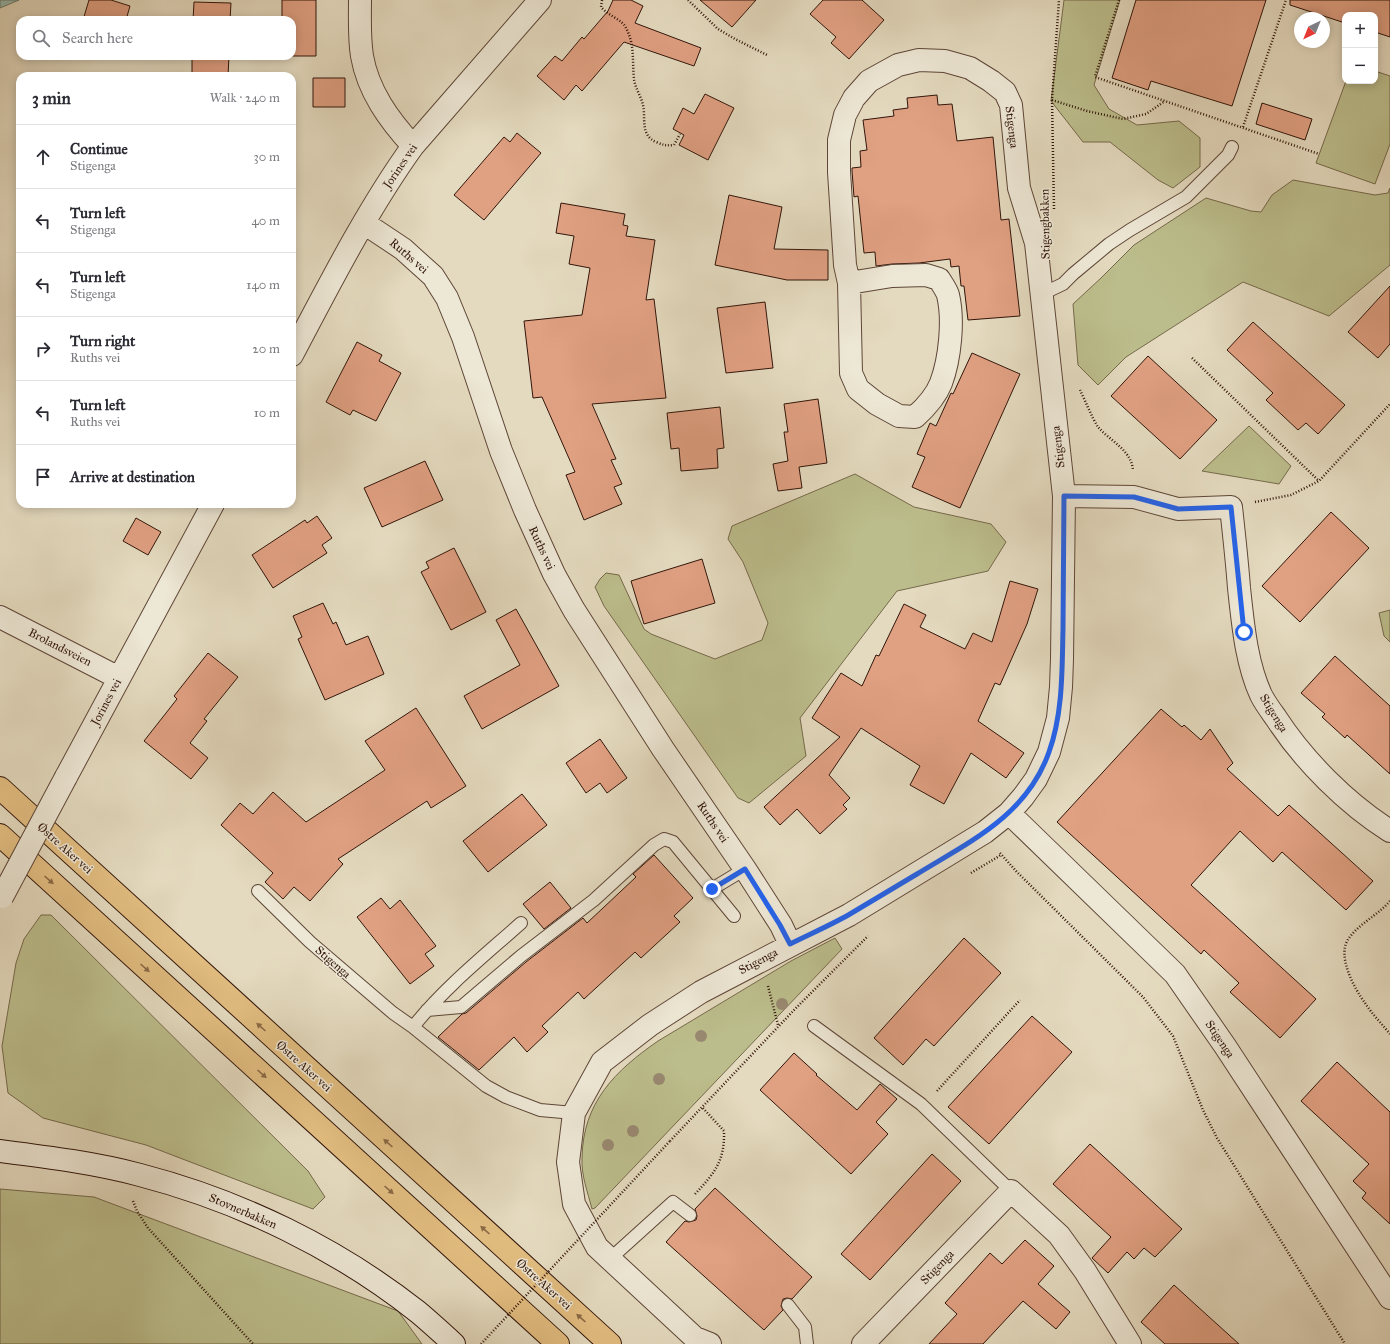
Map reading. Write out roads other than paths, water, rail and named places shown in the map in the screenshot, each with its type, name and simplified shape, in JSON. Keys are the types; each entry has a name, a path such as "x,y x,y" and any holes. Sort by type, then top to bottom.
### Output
{"highway":[{"name":"Østre Aker vei","path":"0,788 610,1344"},
{"path":"0,835 558,1344"}],"street":[{"path":"360,0 362,56 369,80 378,101 413,146"},
{"name":"Jorines vei","path":"296,347 364,223 388,183 413,146 540,0"},
{"name":"Stigenga","path":"710,1344 695,1338 597,1246 574,1204 568,1162 574,1112 602,1062 650,1025 701,992 790,944 849,915 985,832 1009,813 1036,779 1049,752 1058,718 1062,659 1064,496 1036,243 1019,188 1011,106 1005,92 991,81 970,68 945,61 918,60 898,65 869,81 854,98 845,115 839,140 839,172 845,265 849,284 851,373 858,389 877,404 899,416 915,417 926,408 941,384 949,353 951,327 948,294 939,279 926,274 892,276 849,284"},
{"name":"Ruths vei","path":"364,223 403,249 433,276 447,298 463,337 501,451 525,510 554,574 574,610 663,749 745,869 780,925 790,944"},
{"name":"Stigenga","path":"1064,496 1134,497 1178,509 1231,507 1244,632 1250,663 1262,696 1302,754 1329,782 1374,821 1390,831"},
{"name":"Jorines vei","path":"1,899 211,508"},
{"name":"Brolandsveien","path":"0,617 119,678"},
{"name":"Stigenga","path":"1009,813 1175,974 1225,1046 1390,1298"},
{"name":"Stovnerbakken","path":"0,1151 105,1167 139,1175 174,1184 254,1214 329,1253 375,1282 418,1312 454,1344"},
{"path":"1011,1190 1059,1235 1085,1271 1130,1344"},
{"name":"Stigenga","path":"863,1344 1011,1190"}],"lane":[{"path":"1042,294 1063,284 1078,269 1108,244 1186,196 1228,155 1232,147"},
{"path":"426,1010 461,1007 521,956 594,900 654,845 664,839 673,842 734,916"},
{"path":"712,889 745,869"},
{"name":"Stigenga","path":"258,891 310,942 392,1013 413,1027 486,1086 506,1097 540,1110 574,1112"},
{"path":"413,1027 426,1010 521,923"},
{"path":"814,1026 921,1104 1011,1190"},
{"path":"611,1258 672,1202 686,1212"},
{"path":"788,1305 805,1327 807,1344"}],"water":[{"path":"0,0 19,0 0,8"}]}
